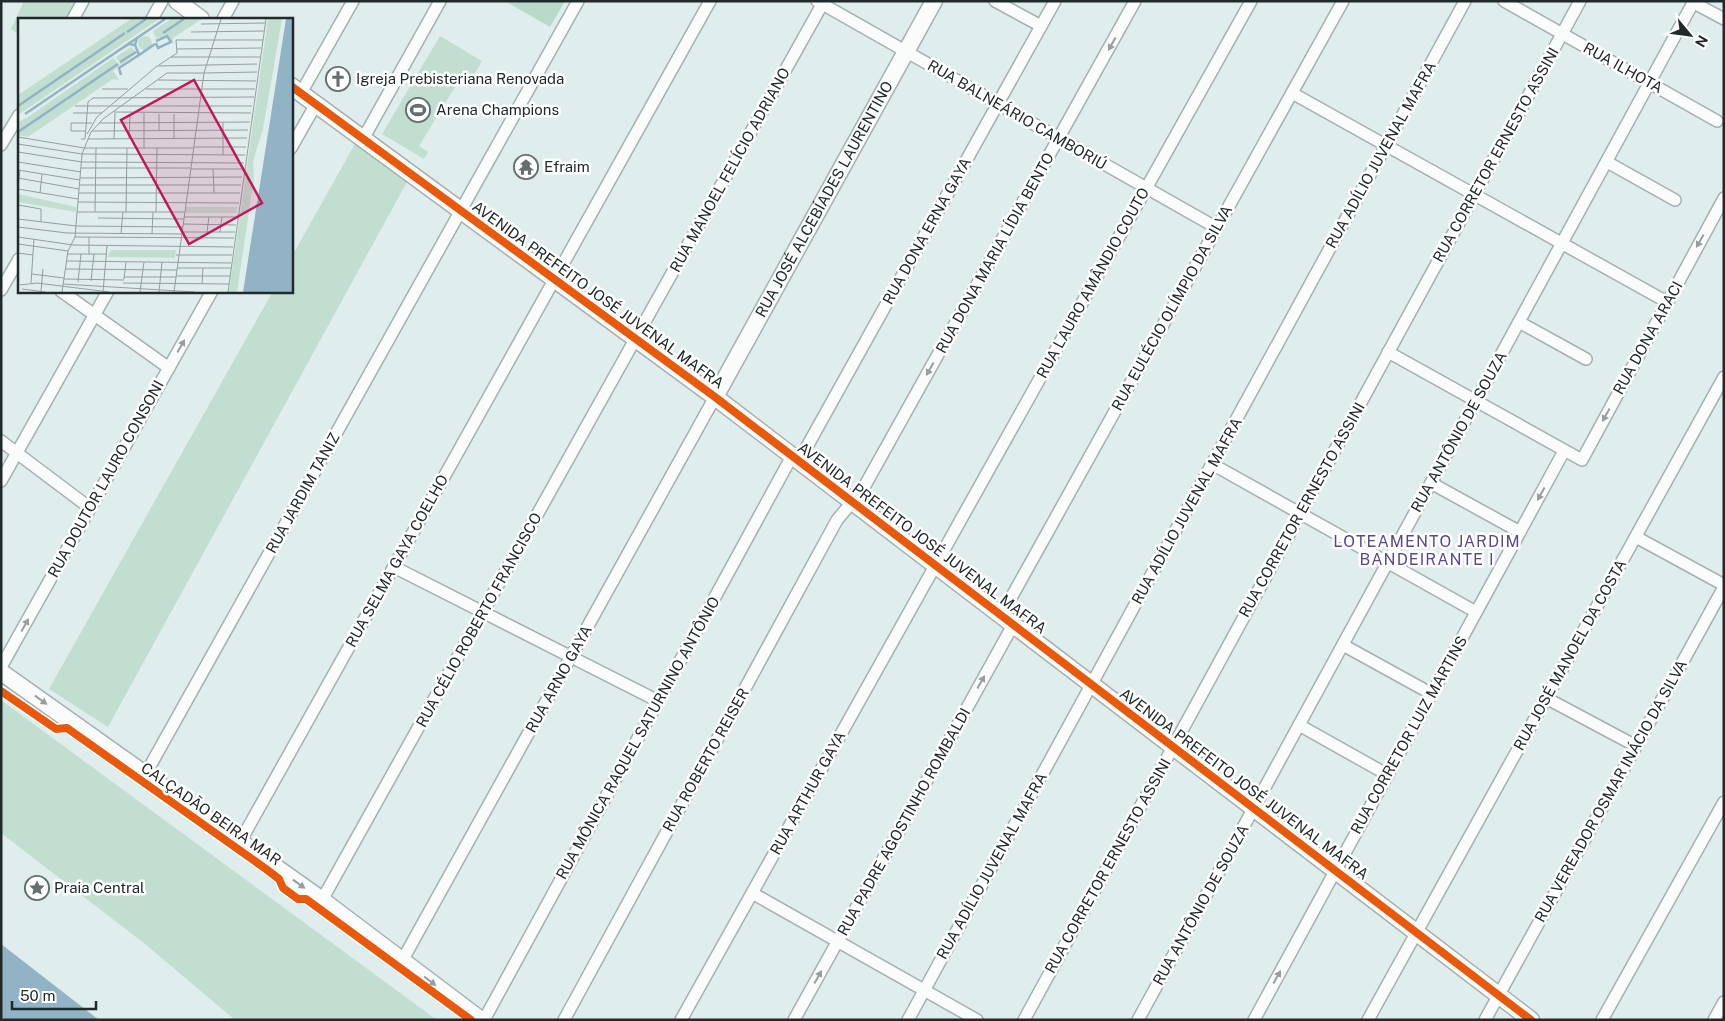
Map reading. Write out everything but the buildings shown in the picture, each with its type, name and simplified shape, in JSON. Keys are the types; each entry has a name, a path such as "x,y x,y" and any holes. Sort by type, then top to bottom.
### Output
{"main road":[{"path":"177,1 199,18"},
{"name":"RUA JOSÉ ALCEBÍADES LAURENTINO","path":"714,397 934,1"},
{"name":"AVENIDA PREFEITO JOSÉ JUVENAL MAFRA","path":"296,89 714,397 1531,1020"},
{"path":"1,672 322,900 483,1020"}],"street":[{"path":"74,18 83,1"},
{"path":"153,18 162,1"},
{"path":"224,18 233,1"},
{"path":"296,89 353,1"},
{"path":"363,139 440,1"},
{"name":"RUA JARDIM TANIZ","path":"145,775 578,1"},
{"name":"RUA SELMA GAYA COELHO","path":"240,842 710,1"},
{"path":"995,1 1041,26"},
{"name":"RUA DONA ERNA GAYA","path":"795,459 1055,1"},
{"name":"RUA DONA MARIA LÍDIA BENTO","path":"852,502 863,489 1135,1"},
{"name":"RUA LAURO AMÂNDIO COUTO","path":"935,566 1251,1"},
{"name":"RUA EULÉCIO OLÍMPIO DA SILVA","path":"1007,620 1217,228 1342,1"},
{"name":"RUA ADÍLIO JUVENAL MAFRA","path":"908,1020 1465,1"},
{"name":"RUA ILHOTA","path":"1504,1 1717,121"},
{"name":"RUA CORRETOR ERNESTO ASSINI","path":"1024,1020 1580,1"},
{"name":"RUA BALNEÁRIO CAMBORIÚ","path":"821,2 1217,228"},
{"name":"RUA MANOEL FELÍCIO ADRIANO","path":"635,339 821,2"},
{"path":"1694,2 1724,19"},
{"name":"RUA ANTÔNIO DE SOUZA","path":"1138,1020 1694,2"},
{"path":"1292,93 1668,302"},
{"path":"292,146 316,104"},
{"path":"1,146 18,116"},
{"path":"1607,162 1675,200"},
{"name":"RUA DONA ARACI","path":"1564,451 1582,460 1724,198"},
{"path":"1,290 18,262"},
{"path":"62,292 169,368"},
{"path":"1,481 107,292"},
{"name":"RUA DOUTOR LAURO CONSONI","path":"1,667 211,292"},
{"path":"1519,322 1586,359"},
{"name":"RUA CÉLIO ROBERTO FRANCISCO","path":"322,900 635,339"},
{"path":"1388,352 1564,451"},
{"name":"RUA JOSÉ MANOEL DA COSTA","path":"1368,1020 1724,379"},
{"name":"RUA ARNO GAYA","path":"402,961 714,397"},
{"path":"1,441 90,508"},
{"name":"RUA CORRETOR LUIZ MARTINS","path":"1254,1020 1564,451"},
{"name":"RUA MÔNICA RAQUEL SATURNINO ANTÔNIO","path":"483,1020 658,701 795,459"},
{"path":"1212,464 1476,612"},
{"path":"1431,483 1520,532"},
{"name":"RUA ROBERTO REISER","path":"564,1020 837,520 852,502"},
{"path":"1636,537 1724,586"},
{"name":"RUA ARTHUR GAYA","path":"681,1020 935,566"},
{"path":"394,567 658,701"},
{"name":"RUA VEREADOR OSMAR INÁCIO DA SILVA","path":"1485,1020 1724,586"},
{"name":"RUA PADRE AGOSTINHO ROMBALDI","path":"794,1020 838,941 1007,620"},
{"path":"1343,645 1432,694"},
{"path":"1546,698 1636,746"},
{"path":"1299,726 1388,775"},
{"path":"1602,1020 1724,802"},
{"path":"752,893 977,1020"},
{"path":"1714,1020 1724,1002"}],"green space":[{"path":"24,1 79,1 70,18 18,18 18,34 11,29"},
{"path":"505,1 565,1 550,27"},
{"name":"Arena Champions","path":"440,36 482,61 467,87 458,82 419,146 428,152 424,159 382,134"},
{"path":"356,142 407,182 108,727 49,689 272,292 292,292 292,256"},
{"path":"1,700 437,1020 235,1020 145,944 1,833"}],"water":[{"path":"1,944 99,1020 1,1020"}],"cycle path":[{"path":"292,87 715,397 1531,1020"},
{"name":"CALÇADÃO BEIRA MAR","path":"1,691 56,729 67,728 266,869 279,879 283,888 298,899 306,899 471,1020"}],"place":[{"name":"Igreja Prebisteriana Renovada","path":"338,79"},
{"name":"Arena Champions","path":"418,110"},
{"name":"Efraim","path":"526,167"},
{"name":"Praia Central","path":"37,888"}],"district":[{"name":"LOTEAMENTO JARDIM BANDEIRANTE I","path":"1427,550"}]}
